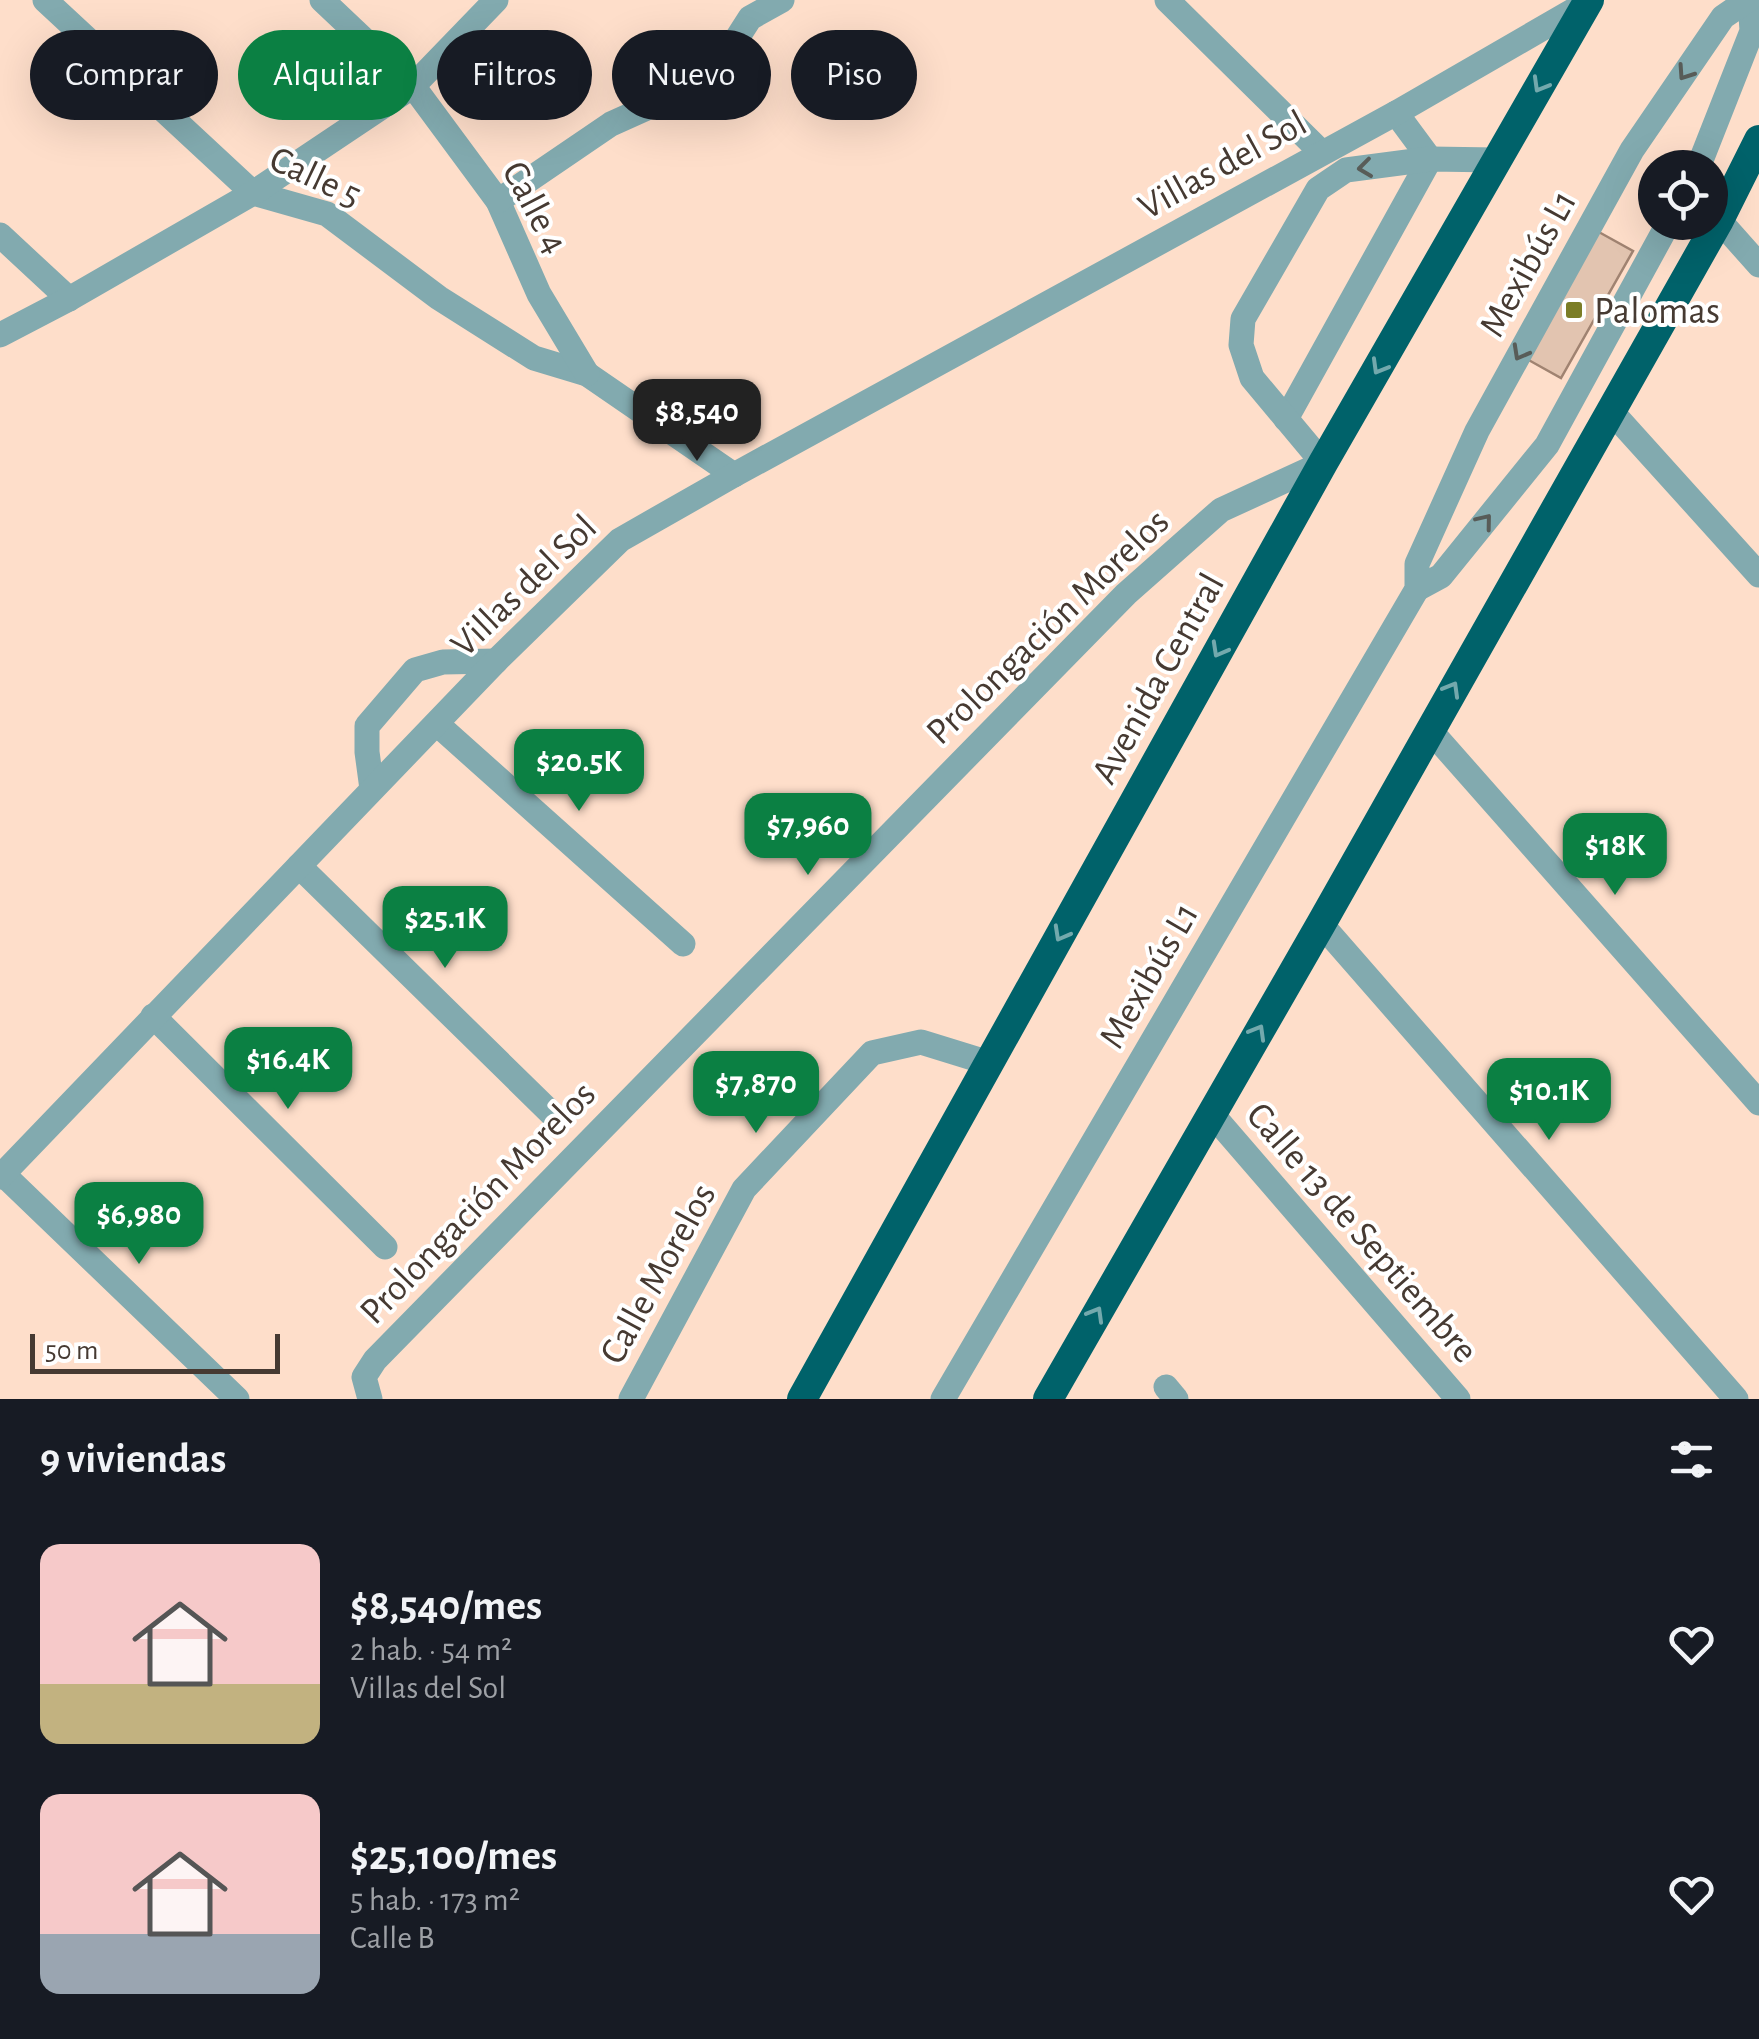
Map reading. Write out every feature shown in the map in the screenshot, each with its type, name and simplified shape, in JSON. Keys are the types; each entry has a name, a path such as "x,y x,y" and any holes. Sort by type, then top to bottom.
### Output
{"highway":[{"name":"Avenida Central","path":"802,1399 1324,463 1588,1"},
{"path":"1728,202 1759,140"},
{"path":"1048,1399 1708,240"}],"street":[{"name":"Calle 5","path":"46,0 253,193 327,214 439,298 534,358 587,374"},
{"name":"Calle 4","path":"322,0 353,30"},
{"path":"417,81 496,0"},
{"path":"498,200 611,124 711,79 750,18 782,0"},
{"name":"Mexibús L1","path":"943,1399 1416,588 1417,564 1477,431 1632,150 1723,17 1749,0 1752,31 1705,150"},
{"name":"Villas del Sol","path":"2,1176 496,661 620,540 1396,113 1588,1"},
{"path":"1177,4 1321,152"},
{"name":"Calle 4","path":"417,93 498,200 540,294 587,374"},
{"path":"1396,113 1430,159"},
{"path":"0,335 253,193 361,120"},
{"path":"1286,419 1430,159"},
{"path":"1324,463 1252,378 1240,345 1243,320 1318,189 1346,170 1430,159 1496,160"},
{"path":"1728,230 1759,266"},
{"path":"0,235 69,299"},
{"name":"Mexibús L1","path":"1416,588 1441,576 1547,445 1659,240"},
{"path":"587,374 734,475"},
{"path":"1610,410 1759,575"},
{"name":"Prolongación Morelos","path":"370,1399 364,1377 375,1360 1126,594 1221,510 1324,463"},
{"path":"372,789 366,752 367,726 415,670 443,662 496,661"},
{"path":"438,724 683,944"},
{"path":"1429,729 1759,1103"},
{"path":"299,866 553,1115"},
{"path":"1321,924 1736,1399"},
{"path":"153,1016 385,1247"},
{"name":"Calle Morelos","path":"631,1399 744,1189 872,1052 921,1042 989,1062"},
{"name":"Calle 13 de Septiembre","path":"1212,1113 1458,1399"},
{"path":"2,1176 236,1399"}],"building":[{"path":"1597,231 1633,251 1561,378 1525,358"}],"place":[{"name":"Palomas","path":"1574,310"}]}
